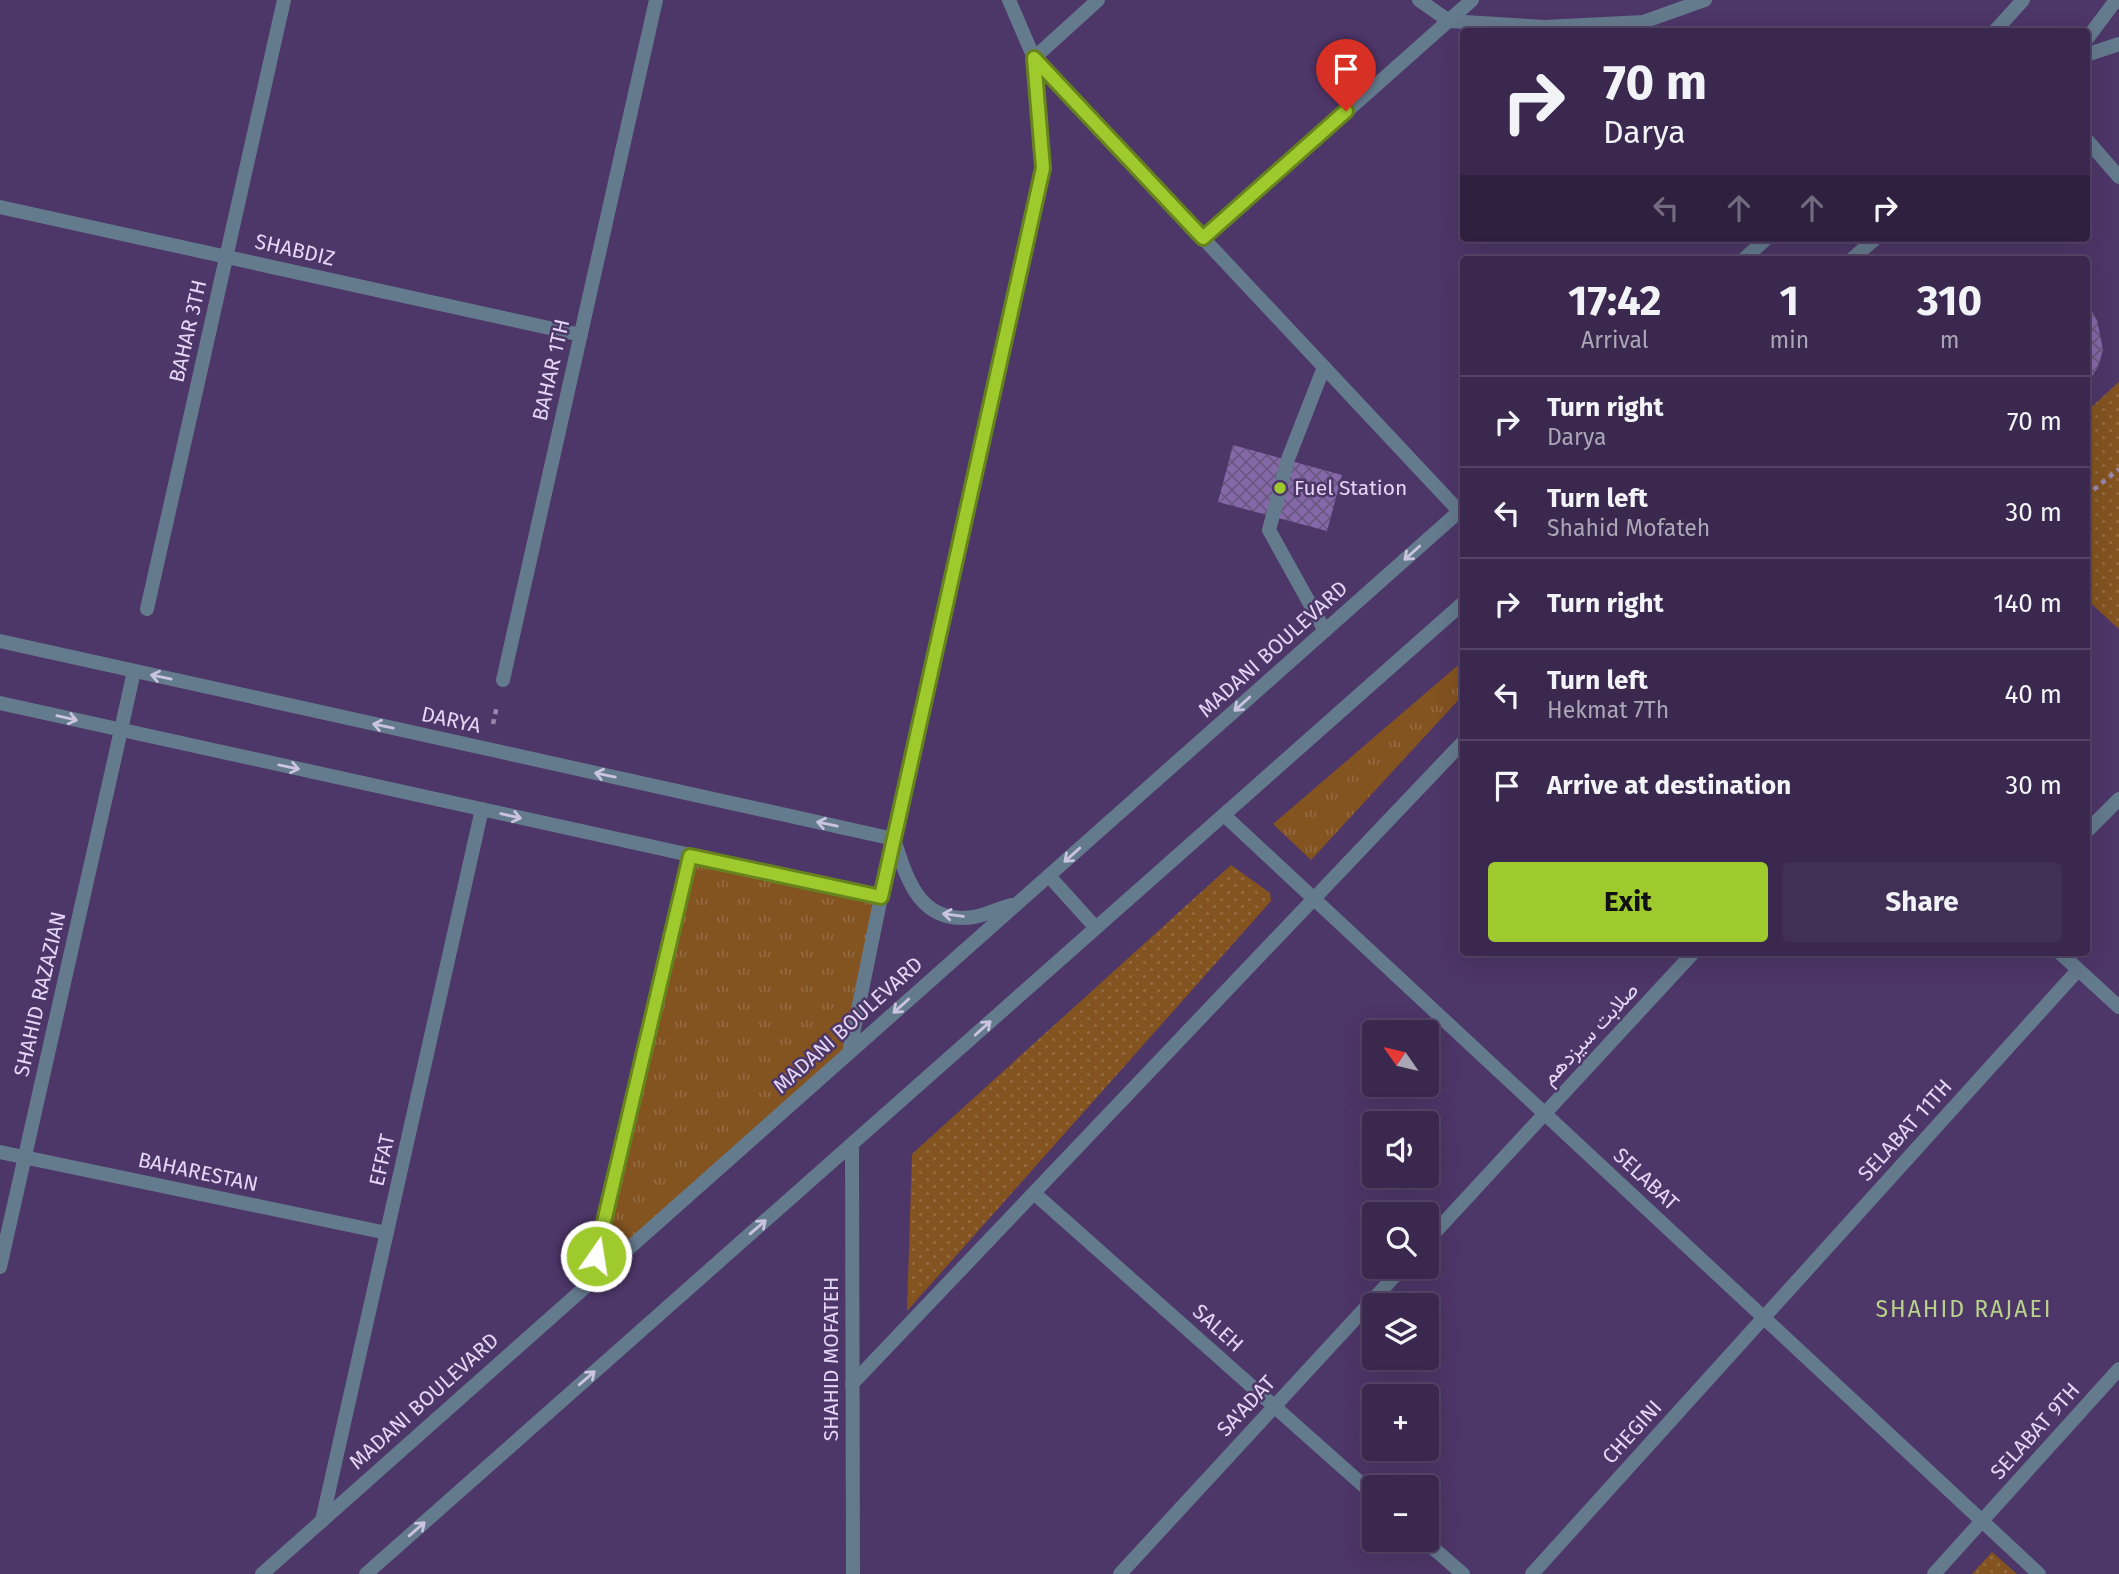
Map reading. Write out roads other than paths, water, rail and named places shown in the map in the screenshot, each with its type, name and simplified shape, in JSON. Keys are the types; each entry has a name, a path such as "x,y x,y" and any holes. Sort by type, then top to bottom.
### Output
{"street":[{"name":"BAHAR 3TH","path":"147,609 284,0"},
{"name":"BAHAR 1TH","path":"503,680 656,0"},
{"path":"849,1053 881,897 1043,168 1034,58 1009,0"},
{"path":"1034,58 1098,0"},
{"path":"1419,0 1448,21 1545,27 1643,22 1705,0"},
{"path":"1203,238 1472,0"},
{"path":"1998,28 2023,0"},
{"path":"2090,35 2116,0"},
{"path":"2090,54 2119,44"},
{"path":"1034,58 1460,509"},
{"path":"2090,144 2119,177"},
{"name":"SHABDIZ","path":"0,207 581,335"},
{"path":"1747,256 1763,242"},
{"path":"1855,256 1871,242"},
{"path":"1324,367 1288,459 1269,530 1325,631"},
{"name":"MADANI BOULEVARD","path":"261,1574 1460,511"},
{"path":"366,1574 1460,606"},
{"name":"DARYA","path":"0,641 894,839"},
{"name":"SHAHID RAZAZIAN","path":"0,1267 134,671"},
{"path":"0,703 881,897"},
{"path":"852,1384 1460,745"},
{"path":"2090,828 2119,799"},
{"name":"EFFAT","path":"322,1521 482,809"},
{"name":"SELABAT","path":"1224,815 2039,1574"},
{"path":"894,839 913,891 928,909 951,916 974,917 1018,902"},
{"path":"590,1282 690,856"},
{"path":"1049,876 1096,928"},
{"name":"صلابت سیزدهم","path":"1545,1114 1691,956"},
{"path":"2063,956 2119,1007"},
{"name":"SELABAT 11TH","path":"1763,1318 2078,970"},
{"path":"1439,1228 1545,1114"},
{"name":"SHAHID MOFATEH","path":"852,1144 853,1574"},
{"name":"BAHARESTAN","path":"0,1152 387,1233"},
{"name":"SALEH","path":"1034,1193 1362,1484"},
{"name":"SA'ADAT","path":"1120,1574 1392,1279"},
{"name":"CHEGINI","path":"1532,1574 1763,1318"},
{"name":"SELABAT 9TH","path":"1934,1574 2119,1369"},
{"path":"1437,1552 1462,1574"}],"place":[{"name":"Fuel Station","path":"1280,488"}],"district":[{"name":"SHAHID RAJAEI","path":"1964,1309"}]}
